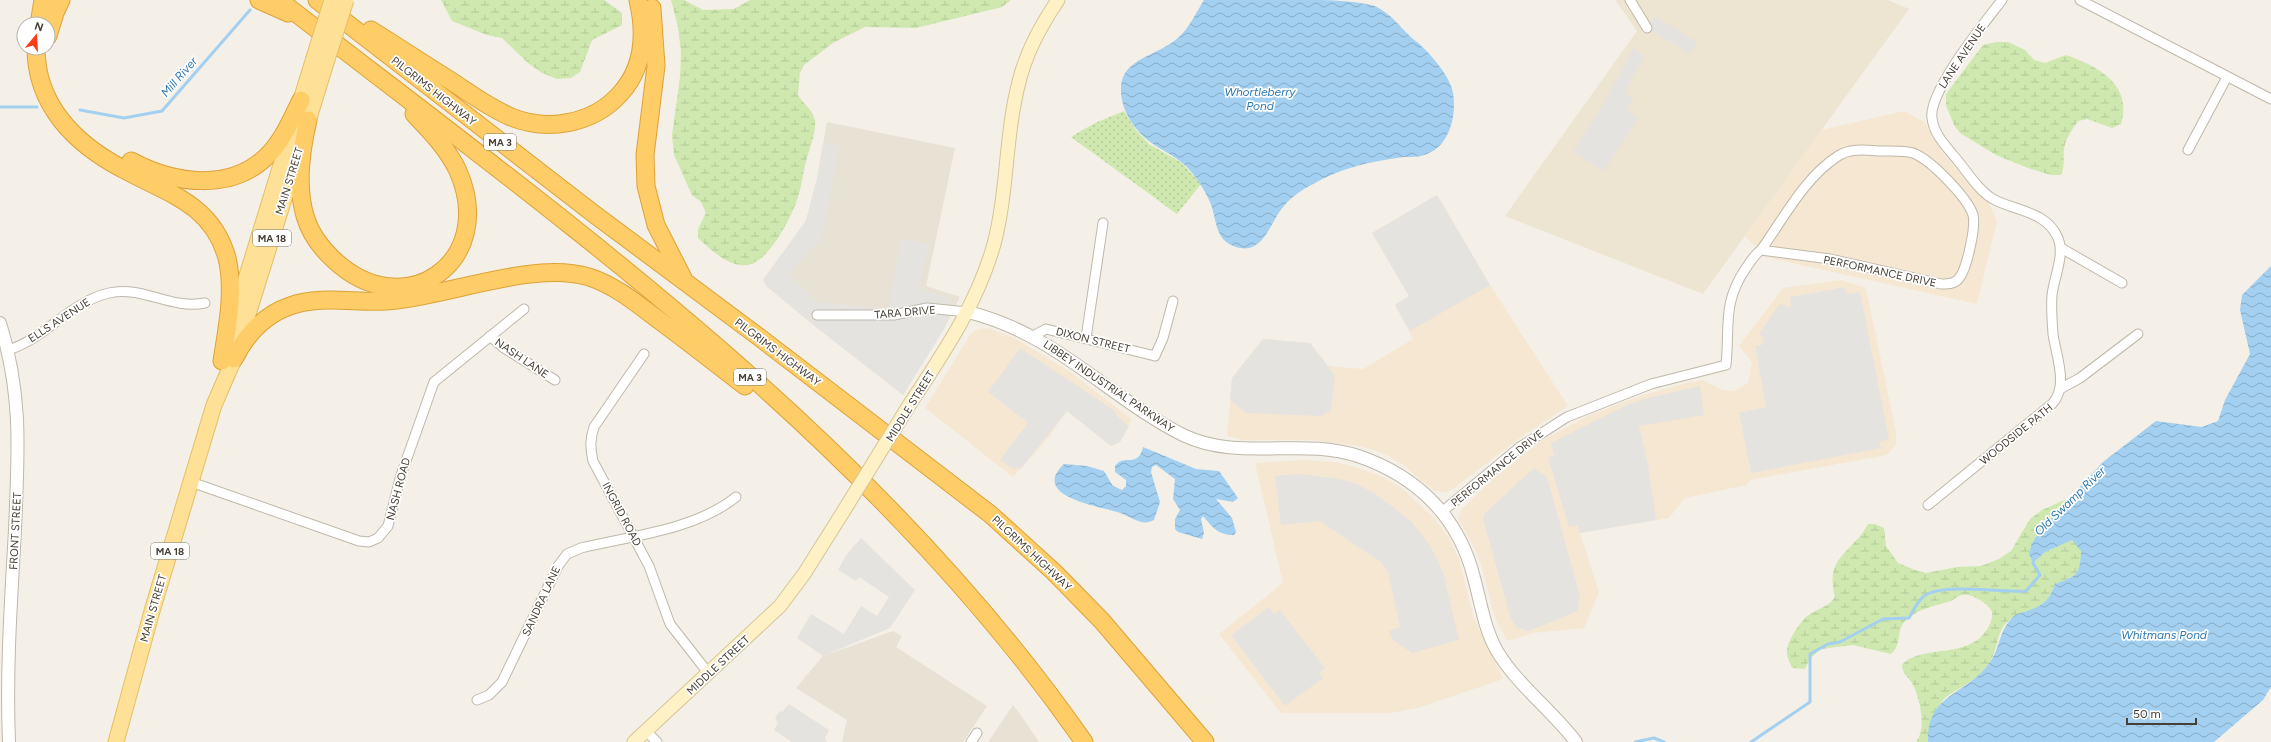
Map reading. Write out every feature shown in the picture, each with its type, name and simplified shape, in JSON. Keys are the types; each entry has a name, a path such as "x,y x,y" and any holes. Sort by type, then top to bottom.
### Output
{"highway":[{"path":"40,16 43,0"},
{"path":"55,16 61,0"},
{"path":"259,0 310,24"},
{"name":"PILGRIMS HIGHWAY","path":"279,0 540,201 632,275 735,363 846,466 951,574 1029,668 1084,742"},
{"name":"PILGRIMS HIGHWAY","path":"317,0 551,181 950,482 1030,549 1106,625 1205,742"},
{"path":"325,0 494,109 518,119 553,124 570,122 590,116 610,104 625,89 636,70 642,50 643,29 638,0"},
{"path":"650,0 655,30 656,66 645,155 646,186 656,225 685,282"},
{"path":"36,56 37,69 43,90 54,111 70,130 91,149 115,165 184,199 200,213 214,231 224,250 230,277 228,360"},
{"path":"47,56 47,64 55,90 65,107 79,124 103,144 133,162 177,177 201,181 222,180 254,166 266,157 279,142 301,100"},
{"path":"308,120 301,159 301,195 308,224 321,246 351,274 379,285 394,287 416,286 429,281 441,273 460,250 466,230 466,200 460,178 448,155 432,134 365,66"},
{"path":"228,360 261,322 277,312 295,304 315,302 397,300 541,273 574,274 604,284 634,301 846,466"}],"main road":[{"name":"MAIN STREET","path":"228,360 308,120 332,0"},
{"name":"MAIN STREET","path":"116,742 152,611 228,360 301,100 319,65 346,0"},
{"name":"MIDDLE STREET","path":"634,742 709,674 780,606 804,574 968,312 988,262 998,226 1019,82 1040,28 1058,0"}],"street":[{"path":"1630,0 1647,28"},
{"name":"LANE AVENUE","path":"2002,0 1944,82 1933,104 1932,119 1936,133 1983,192 2003,203 2041,218 2054,230 2061,248"},
{"path":"2080,0 2271,99"},
{"path":"2188,150 2227,76"},
{"name":"PERFORMANCE DRIVE","path":"1443,511 1520,447 1567,417 1651,384 1726,365 1729,299 1738,279 1761,250 1815,174 1828,163 1848,152 1903,152 1923,158 1965,200 1974,217 1972,237 1964,268 1960,278 1951,284 1941,284 1830,260 1761,250"},
{"path":"1086,338 1103,223"},
{"path":"2060,389 2052,308 2061,248 2122,283"},
{"name":"ELLS AVENUE","path":"8,350 26,343 88,300 108,293 130,292 180,305 205,303"},
{"name":"DIXON STREET","path":"1033,336 1046,329 1155,356 1163,338 1173,301"},
{"name":"TARA DRIVE","path":"817,315 894,315 927,308 968,312"},
{"name":"NASH ROAD","path":"191,482 359,542 374,540 382,536 388,526 401,475 434,382 524,309"},
{"name":"LIBBEY INDUSTRIAL PARKWAY","path":"968,312 988,317 1033,336 1069,358 1160,422 1187,436 1215,445 1233,448 1324,449 1358,456 1393,470 1443,511 1456,530 1474,576 1483,618 1497,650 1518,679 1576,742"},
{"name":"FRONT STREET","path":"0,323 8,350 17,396 18,433 8,665 8,742"},
{"name":"WOODSIDE PATH","path":"1928,504 2052,404 2060,389 2080,378 2138,334"},
{"name":"NASH LANE","path":"490,336 504,348 555,380"},
{"name":"INGRID ROAD","path":"644,354 601,415 594,427 590,446 593,460 649,566 670,624 709,674"},
{"name":"SANDRA LANE","path":"477,700 489,695 504,678 563,558 575,550 692,521 715,511 736,497"},
{"path":"646,731 657,742"},
{"path":"971,742 978,733"}],"shaded area":[{"path":"1615,0 1888,0 1909,9 1703,294 1505,216 1637,31"},
{"path":"1655,16 1697,42 1690,54 1647,28"},
{"path":"1633,48 1645,56 1624,93 1634,98 1627,110 1639,117 1604,171 1573,152 1604,103"},
{"path":"1904,111 1924,122 1942,152 1980,196 1988,202 1997,221 1977,304 1765,257 1745,236 1821,130"},
{"path":"827,122 955,148 926,286 960,297 945,327 903,395 763,280 806,221 817,179"},
{"path":"823,144 839,146 822,238 789,274 816,302 888,310 901,238 929,245 918,288 950,299 945,327 903,395 817,328 766,286 763,280 806,221 817,179"},
{"path":"1437,195 1490,285 1568,406 1520,438 1446,493 1433,490 1402,464 1383,453 1360,446 1313,440 1243,440 1227,436 1232,378 1263,339 1310,343 1328,366 1363,369 1413,339 1395,305 1409,296 1372,233"},
{"path":"1437,195 1490,285 1410,331 1395,305 1409,296 1372,233"},
{"path":"1841,280 1866,288 1896,432 1896,444 1887,455 1750,480 1747,485 1685,498 1669,518 1580,533 1599,592 1584,628 1533,633 1507,641 1494,616 1482,567 1475,549 1458,519 1462,509 1494,478 1544,439 1588,416 1637,397 1686,383 1703,380 1722,390 1734,391 1748,383 1752,362 1739,346 1783,288"},
{"path":"1845,287 1847,294 1860,292 1889,439 1879,442 1881,448 1751,473 1739,413 1766,407 1755,346 1762,345 1764,338 1759,334 1780,303 1787,307 1791,306 1790,297"},
{"path":"988,328 1012,337 1070,372 1132,419 1120,442 1111,446 1067,411 1045,442 1013,477 925,408 970,335 978,329"},
{"path":"1263,339 1310,343 1335,375 1331,410 1322,416 1246,413 1230,400 1232,378"},
{"path":"1020,348 1114,410 1117,416 1129,426 1120,442 1111,446 1067,411 1022,467 1014,469 1000,460 1028,423 988,392"},
{"path":"1700,386 1704,415 1639,426 1648,465 1656,520 1580,533 1578,525 1569,527 1548,457 1554,456 1551,443 1627,405 1648,398"},
{"path":"1303,460 1335,462 1359,468 1380,476 1402,488 1434,518 1449,538 1459,559 1473,616 1503,679 1418,708 1390,713 1281,713 1219,634 1283,583 1255,463"},
{"path":"1534,468 1547,477 1580,596 1578,611 1529,631 1516,627 1511,619 1483,519 1484,514"},
{"path":"1299,474 1341,479 1359,485 1377,495 1411,521 1431,547 1443,572 1459,640 1412,653 1393,640 1389,631 1400,627 1388,572 1381,562 1320,521 1281,525 1275,476"},
{"path":"861,538 915,590 890,628 823,656 797,638 811,614 844,634 861,606 877,616 889,597 859,577 856,581 838,570 847,554"},
{"path":"1269,607 1274,614 1280,610 1325,668 1319,673 1323,678 1285,706 1231,635"},
{"path":"893,631 902,636 896,647 987,706 963,742 842,742 847,720 796,688 823,656"},
{"path":"789,704 829,730 825,738 827,742 792,742 774,730 778,723 775,718 780,711 782,712"},
{"path":"1013,705 1020,714 1039,742 988,742"}],"green space":[{"path":"441,0 604,0 622,13 622,25 592,40 580,72 571,78 557,79 542,73 528,63 502,38 487,35 452,21"},
{"path":"671,0 684,0 703,10 734,9 750,0 1011,0 1002,7 916,28 865,27 833,43 804,65 800,73 798,95 813,114 815,127 799,195 784,228 763,257 747,265 740,265 720,257 698,238 698,229 706,213 701,202 692,195 674,155 672,135 680,77 681,52 678,27"},
{"path":"1996,42 2008,42 2025,50 2034,60 2045,63 2066,55 2078,59 2100,71 2117,87 2122,98 2123,110 2121,124 2112,128 2087,119 2078,121 2066,142 2061,175 2051,175 2028,168 1996,155 1960,133 1954,125 1946,105 1946,94 1983,45"},
{"path":"1124,111 1136,130 1149,144 1182,163 1201,184 1177,214 1071,137 1095,123"},
{"path":"2073,496 2032,543 2034,562 2045,552 2072,539 2082,551 2080,565 2076,574 2055,584 2051,594 2040,606 2014,617 2006,623 2001,631 1992,658 1986,668 1981,674 1942,701 1934,718 1928,742 1916,742 1921,729 1922,721 1920,705 1915,689 1904,673 1902,665 1911,658 1922,654 1962,647 1974,642 1984,634 1991,621 1992,612 1986,604 1978,599 1970,595 1962,595 1951,601 1922,610 1911,616 1903,624 1897,646 1891,654 1853,645 1821,649 1810,658 1805,669 1792,668 1787,652 1792,636 1806,618 1833,600 1835,597 1833,573 1836,564 1841,556 1862,534 1868,524 1875,524 1884,528 1886,546 1898,563 1915,570 1926,573 1957,567 1981,566 1999,559 2011,551 2030,519 2042,510"}],"water":[{"name":"Whortleberry Pond","path":"1204,0 1338,1 1366,4 1375,6 1382,10 1422,46 1439,65 1448,80 1453,93 1454,111 1449,130 1445,138 1440,146 1424,155 1400,157 1364,164 1333,174 1301,191 1290,199 1279,212 1260,242 1246,248 1236,247 1229,244 1220,234 1210,202 1194,175 1176,158 1150,142 1139,132 1128,117 1122,100 1121,86 1124,76 1129,68 1178,38 1189,25"},
{"name":"Whitmans Pond","path":"2271,266 2271,687 2263,700 2214,742 1928,742 1929,726 1934,713 1950,696 1981,673 1994,656 2002,634 2013,617 2040,606 2050,595 2055,584 2076,574 2080,565 2081,551 2072,540 2045,552 2033,563 2029,554 2032,543 2042,528 2103,462 2156,421 2202,427 2218,421 2225,400 2250,354 2240,310 2242,295"},
{"path":"1143,447 1196,469 1219,471 1238,498 1233,502 1216,499 1232,518 1236,532 1234,535 1224,534 1216,530 1203,516 1201,519 1204,533 1202,539 1178,532 1175,529 1175,519 1180,510 1173,499 1175,479 1156,465 1152,467 1151,472 1160,502 1154,520 1150,522 1137,521 1120,513 1072,498 1061,492 1055,485 1056,475 1064,464 1087,466 1104,471 1113,486 1122,490 1126,486 1126,480 1115,472 1115,466 1119,462 1138,457 1141,454"}],"waterway":[{"name":"Mill River","path":"80,110 124,118 162,111 250,10"},
{"name":"Mill River","path":"0,107 37,107"},
{"name":"Old Swamp River","path":"1751,742 1810,702 1810,654 1828,644 1840,642 1883,619 1909,618 1921,599 1931,593 1942,590 1956,589 2026,591 2040,575 2033,563 2034,559"},
{"name":"Old Swamp River","path":"1635,742 1654,738 1664,742"}]}
